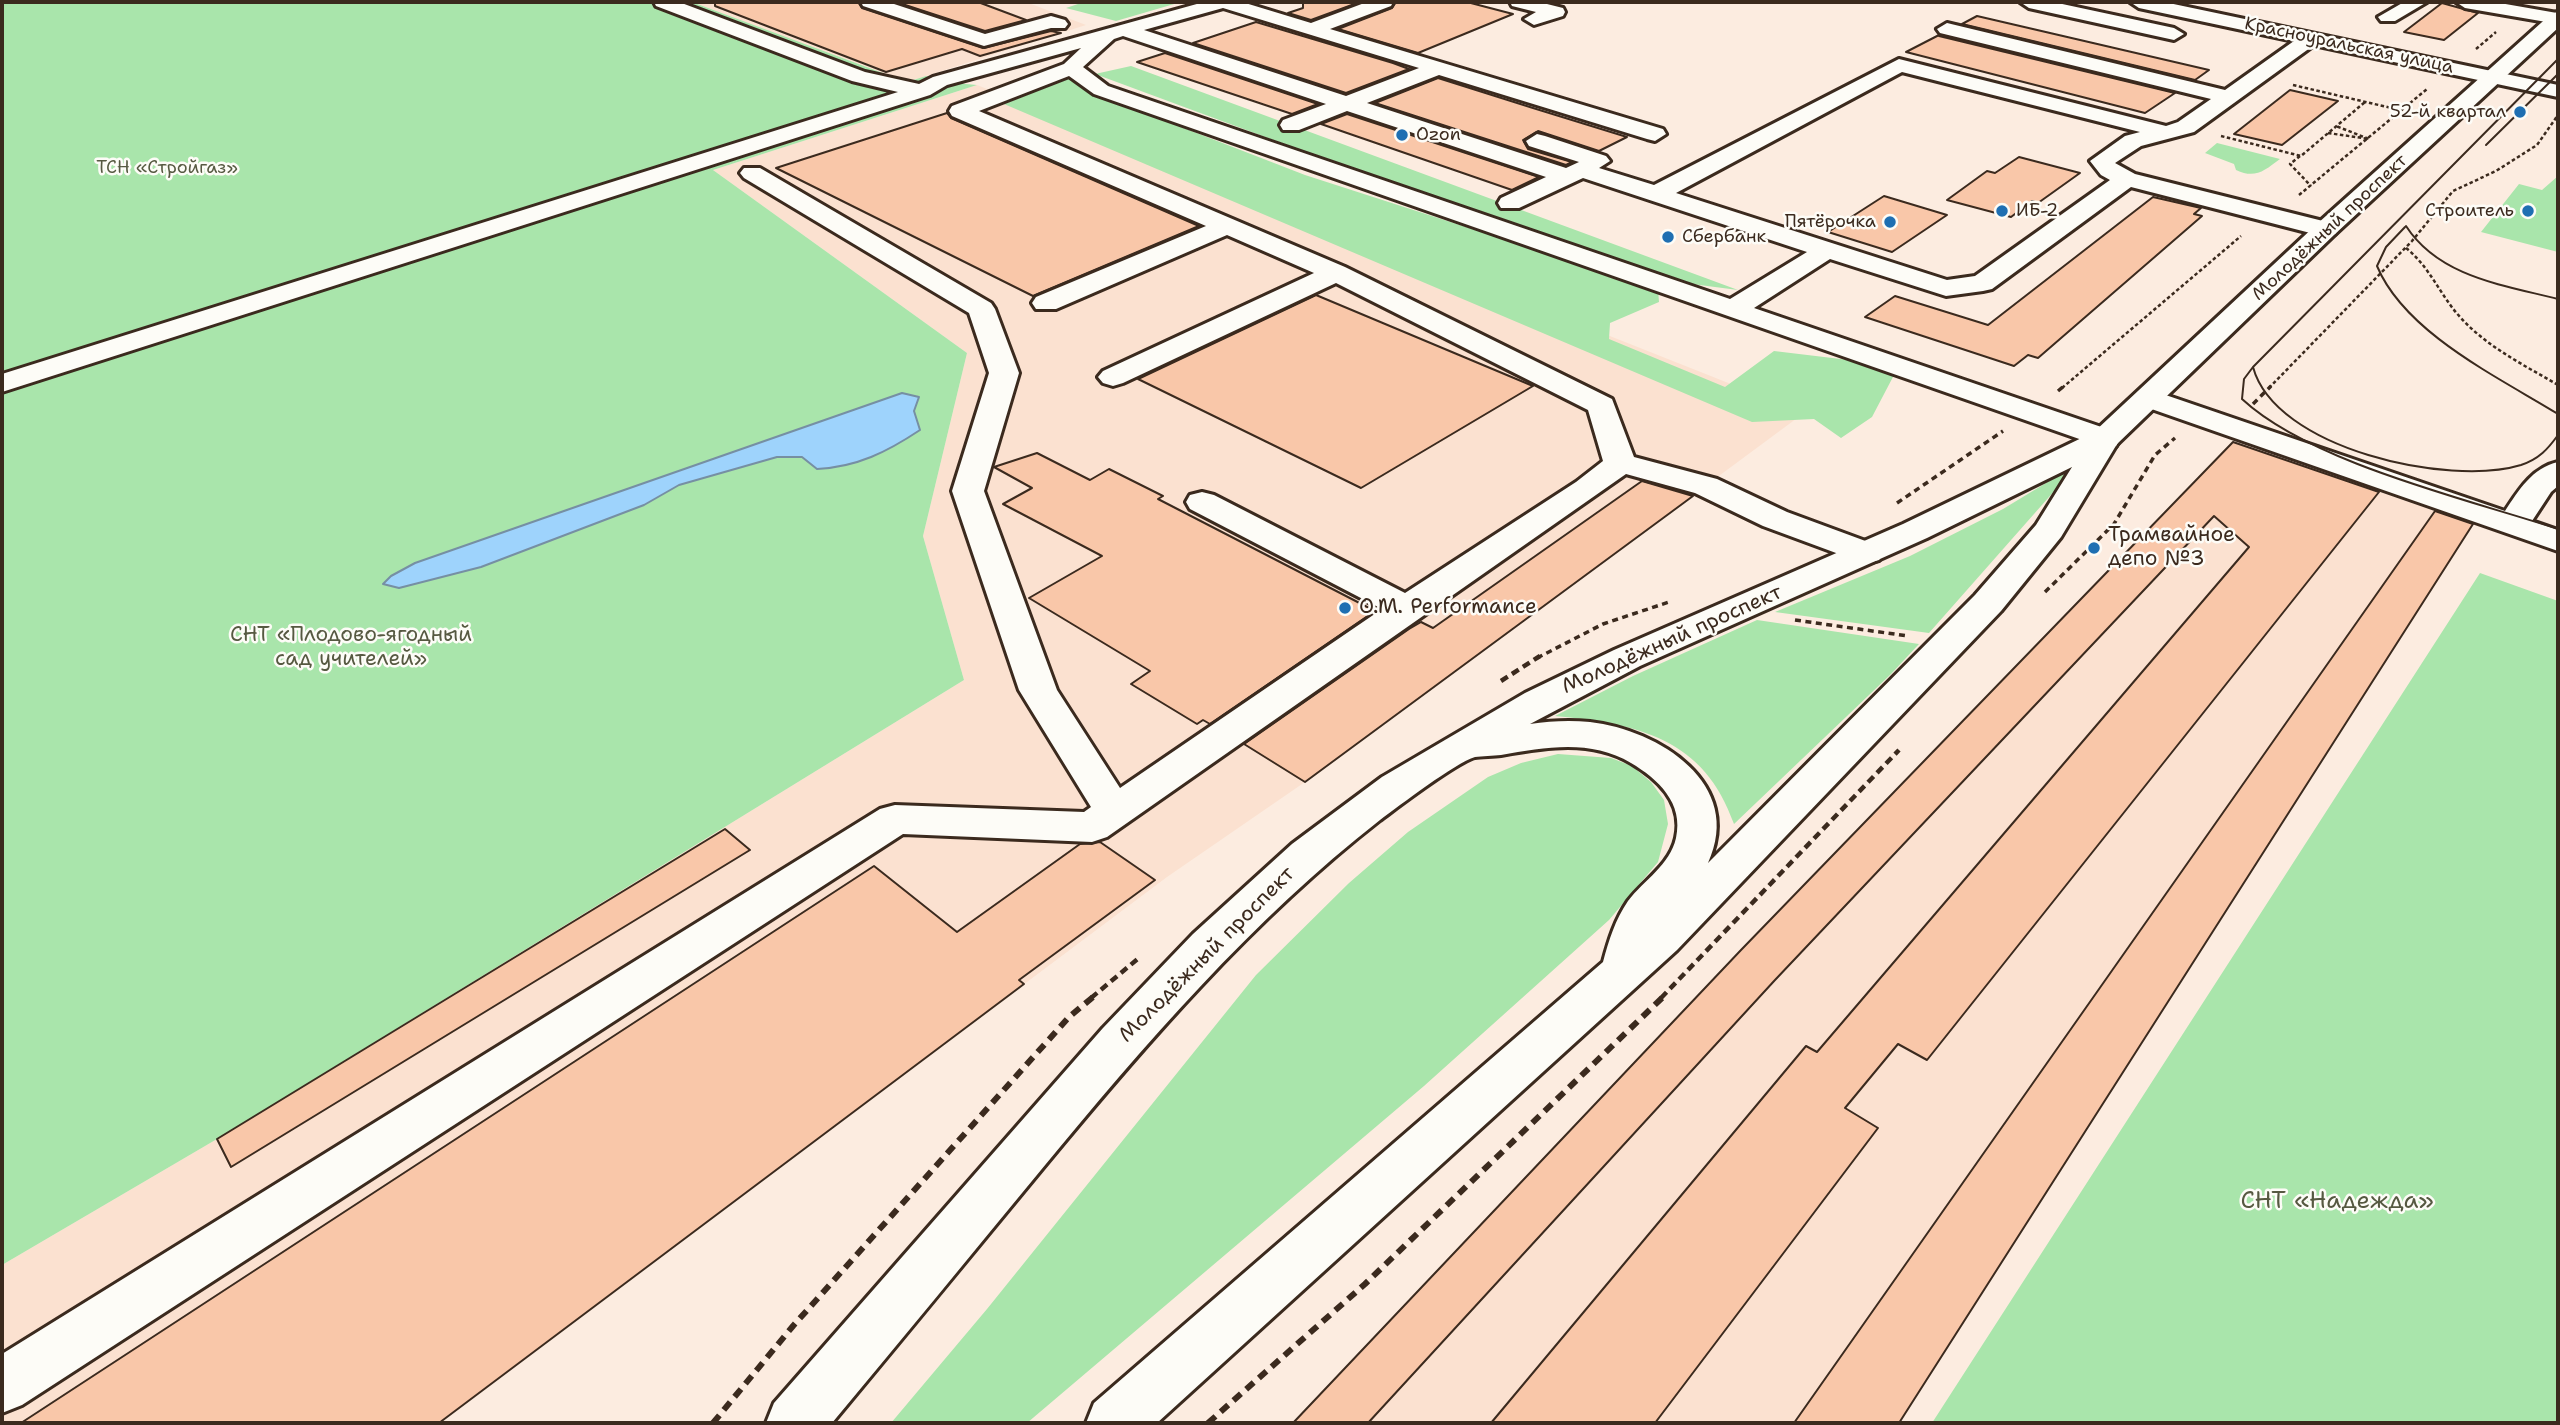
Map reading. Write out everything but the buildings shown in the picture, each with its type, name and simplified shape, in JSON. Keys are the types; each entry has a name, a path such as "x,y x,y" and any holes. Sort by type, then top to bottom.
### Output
{"main road":[{"path":"663,2 859,78 923,92"},
{"path":"870,2 984,40 1051,22 1168,45 1350,93 1946,288 1983,283 2127,179"},
{"path":"2,383 505,221 923,92 940,81 1223,2 1655,134 1510,203"},
{"path":"1311,29 1384,2"},
{"path":"1519,2 1556,12 1534,19"},
{"path":"2029,2 2197,39"},
{"name":"Красноуральская улица","path":"2139,2 2558,91"},
{"path":"2388,16 2418,2"},
{"path":"2465,2 2558,19"},
{"path":"1225,23 1250,11"},
{"name":"Молодёжный проспект","path":"795,1423 1120,1041 1209,946 1307,855 1396,787 1539,702 1627,659 1867,553 2105,439 2326,229 2558,19"},
{"path":"1947,29 2229,97"},
{"path":"1109,32 1071,68 960,111 1336,273 1601,405 1620,463"},
{"path":"1168,45 1200,35 1251,51"},
{"path":"2311,38 2229,97 2176,130 2133,141 2102,161 2109,170 2127,179 2326,229"},
{"path":"1657,194 1899,65 2176,130"},
{"path":"1071,68 1101,90 2105,439"},
{"path":"1291,125 1350,93 1379,91 1438,68"},
{"path":"1379,91 1418,103"},
{"path":"1521,136 1582,169"},
{"path":"752,173 981,309 1004,373 968,491 1038,690 1114,811"},
{"path":"1046,303 1227,226"},
{"path":"1733,309 1827,250"},
{"path":"1113,377 1336,273"},
{"path":"2151,398 2512,525 2555,533"},
{"name":"Молодёжный проспект","path":"1115,1423 1623,974 1989,603 2049,530 2105,439"},
{"path":"2,1386 895,819 1092,827 1620,463 1706,486 1775,519 1867,553"},
{"path":"2512,525 2539,485 2558,471"},
{"path":"1202,502 1407,608"},
{"path":"1462,748 1551,734 1594,736 1634,747 1664,764 1688,791 1700,822 1688,860 1639,919 1623,974"}],"path":[{"path":"2258,77 2401,111"},
{"path":"2031,413 2267,214 2311,186 2428,88"},
{"path":"2311,186 2290,164 2365,102"},
{"path":"2248,408 2405,248 2453,191 2496,171 2537,145 2558,115"},
{"path":"2336,126 2369,139"},
{"path":"2176,130 2301,156"},
{"path":"2328,133 2369,139"},
{"path":"2405,248 2421,258 2459,316 2495,346 2558,385"},
{"path":"1793,620 1911,636"}],"shaded area":[{"path":"692,2 1026,2 1086,25 907,82"},
{"path":"977,85 1804,413 1305,782 1167,877 439,1423 2,1423 2,1265 217,1139 964,680 923,536 967,353 713,170"},
{"path":"2233,442 2473,524 1899,1423 1293,1423 1741,950"}],"green space":[{"name":"СНТ «Плодово-ягодный сад учителей»","path":"2,2 692,2 907,82 926,76 944,82 977,85 713,170 967,353 923,536 964,680 217,1139 2,1265"},
{"path":"1084,2 1181,2 1116,21 1066,8"},
{"path":"1131,66 1738,290 1646,278 1095,74"},
{"path":"1075,76 1096,94 1305,175 1658,289 1659,302 1610,323 1609,339 1725,387 1774,351 1874,363 1894,375 1872,417 1841,438 1814,419 1752,422 1004,104"},
{"path":"2217,143 2280,159 2254,174 2243,173 2236,170 2234,164 2205,153"},
{"name":"Строитель","path":"2558,176 2558,252 2481,232 2519,184 2542,190"},
{"path":"2079,463 1929,633 1775,612 1910,556 2003,509"},
{"name":"СНТ «Надежда»","path":"2480,573 2558,601 2558,1423 1932,1423"},
{"path":"1757,620 1919,644 1734,824 1721,795 1705,772 1686,754 1640,731 1614,724 1555,716 1633,676"},
{"path":"1558,754 1611,758 1632,766 1651,782 1664,800 1668,824 1658,862 1609,920 1424,1086 1027,1423 891,1423 987,1309 1256,975 1349,883 1408,832 1488,777 1521,763"}],"water":[{"path":"902,393 919,397 914,411 920,430 896,445 858,462 817,469 802,457 777,457 679,485 644,505 481,567 399,588 383,584 391,576 415,563"}],"tram line":[{"path":"2253,367 2558,59"},
{"path":"2486,145 2558,74"},
{"path":"2406,226 2420,243 2454,268 2494,283 2558,299"},
{"path":"2405,227 2386,247 2377,266 2390,290 2431,333 2482,369 2558,414"},
{"path":"2253,367 2268,396 2294,420 2328,440 2368,455 2410,465 2452,470 2490,470 2521,465 2542,453 2558,435"},
{"path":"2253,367 2244,379 2242,399 2272,422 2308,442 2392,477 2558,529"}],"place":[{"name":"52-й квартал","path":"2520,112"},
{"name":"Ozon","path":"1402,135"},
{"name":"ИБ-2","path":"2002,211"},
{"name":"Строитель","path":"2528,211"},
{"name":"Пятёрочка","path":"1890,222"},
{"name":"Сбербанк","path":"1668,237"},
{"name":"Трамвайное депо №3","path":"2094,548"},
{"name":"O.M. Performance","path":"1345,608"}],"park label":[{"name":"ТСН «Стройгаз»","path":"167,168"}]}
